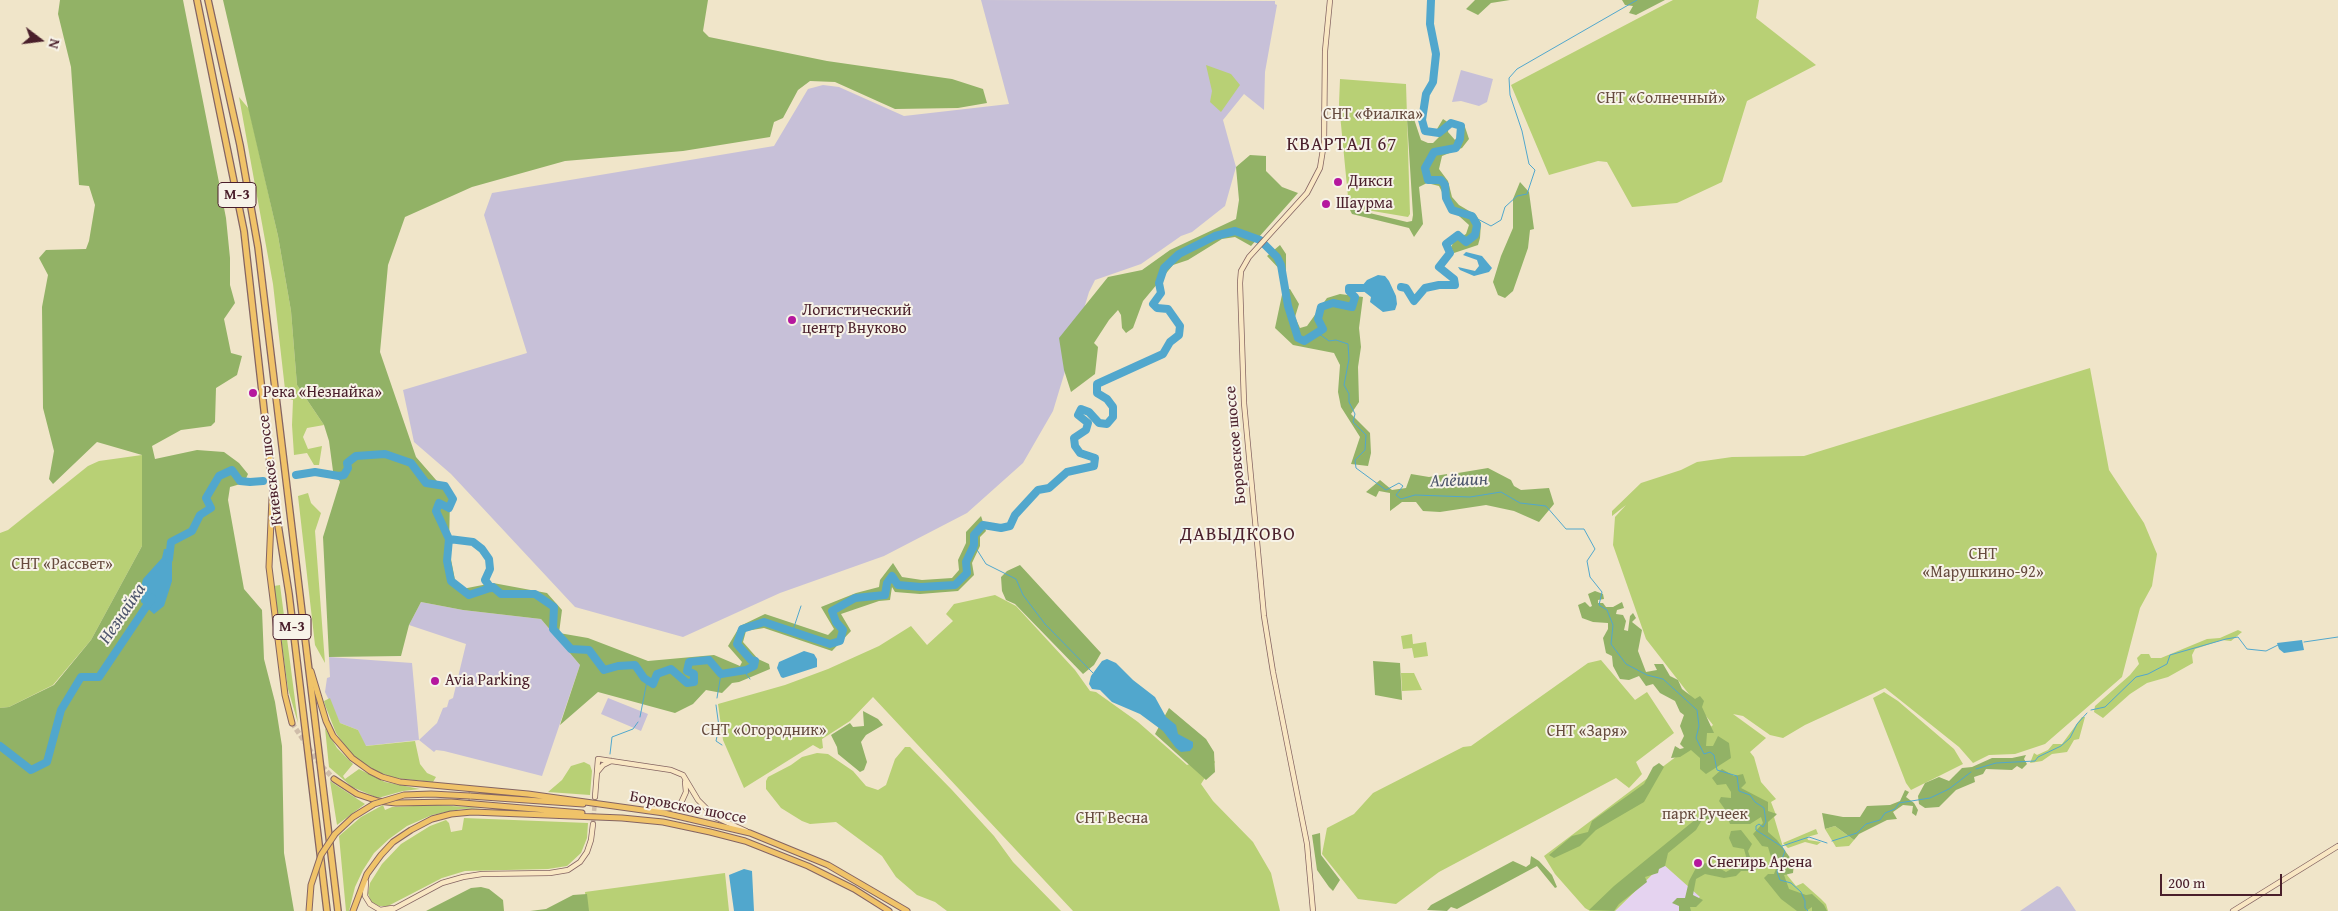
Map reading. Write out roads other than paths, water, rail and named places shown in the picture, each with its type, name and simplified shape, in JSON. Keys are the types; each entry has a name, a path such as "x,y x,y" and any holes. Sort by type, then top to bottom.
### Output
{"highway":[{"name":"Киевское шоссе","path":"197,0 244,231 272,474 273,499 288,594 327,911"},
{"name":"Киевское шоссе","path":"208,0 240,145 258,247 338,911"}],"main road":[{"name":"Боровское шоссе","path":"1313,911 1307,844 1266,627 1248,444 1241,349 1240,278 1244,264 1254,251 1307,193 1321,165 1324,141 1326,36 1330,0"},
{"path":"273,499 269,567 285,695 292,722"},
{"path":"309,668 326,721 333,736 352,758 376,774 400,782 528,794 596,804"},
{"path":"595,796 598,758 678,772 683,775 694,795 706,809 719,820 750,833"},
{"path":"597,774 603,765 613,761"},
{"path":"643,810 672,808 682,802 686,795 686,786 678,772"},
{"path":"334,778 357,794 378,801 396,803 451,802 568,811 595,816"},
{"path":"309,911 312,882 321,855 338,831 353,817 374,804 404,796 423,794 596,804"},
{"name":"Боровское шоссе","path":"596,804 685,817 750,833 828,865 907,911"},
{"path":"353,911 361,886 373,865 386,848 405,833 430,820 451,814 483,812 542,816 595,816"},
{"name":"Боровское шоссе","path":"595,816 668,823 745,841 822,873 889,911"},
{"path":"390,911 444,882 463,876 550,873 570,869 580,862 588,850 593,824"},
{"path":"2232,911 2338,846"},
{"path":"373,865 365,886 366,899 378,909 396,907"}],"water":[{"path":"1466,252 1482,256 1492,268 1489,272 1474,276 1460,270 1458,267 1475,271 1479,266 1477,260 1463,255"},
{"path":"1378,275 1385,276 1389,281 1396,296 1397,304 1395,310 1383,312 1370,302 1371,297 1362,290 1355,290 1357,285 1362,286 1367,280"},
{"path":"164,549 172,549 172,581 164,606 154,614 141,602 140,591 143,579 162,558"},
{"path":"2302,640 2304,650 2284,653 2279,649 2277,643"},
{"path":"804,651 814,654 817,659 817,667 781,677 777,668 779,662"},
{"path":"1107,659 1116,663 1133,680 1155,697 1166,717 1176,725 1178,734 1193,742 1193,747 1190,751 1181,752 1163,731 1140,714 1112,702 1100,690 1092,689 1089,684 1091,676 1102,661"},
{"path":"744,869 752,871 754,911 734,911 729,875"}],"waterway":[{"name":"Незнайка","path":"1401,287 1406,288 1414,301 1425,288 1439,285 1455,285 1454,279 1439,267 1450,253 1446,244 1458,235 1466,242 1475,235 1477,225 1472,216 1452,210 1446,198 1445,185 1441,180 1428,180 1425,168 1434,152 1456,148 1460,139 1461,126 1451,123 1439,133 1425,131 1422,120 1426,94 1433,82 1436,54 1430,24 1431,0"},
{"path":"1472,216 1491,226 1501,220 1505,207 1517,196 1527,194 1535,170 1529,164 1522,131 1510,95 1509,78 1517,69 1637,0"},
{"name":"Незнайка","path":"296,475 315,472 339,476 344,475 348,468 347,463 356,456 385,454 411,463 426,483 445,486 453,499 449,508 439,503 436,511 449,539 447,561 451,581 469,595 493,587 501,594 535,594 554,607 553,629 571,649 589,650 604,670 618,666 635,665 644,678 653,684 657,674 671,669 687,683 694,682 694,674 687,671 689,662 709,660 721,674 746,670 754,666 755,661 751,660 737,644 742,629 764,622 830,644 840,641 843,630 836,622 832,611 855,598 885,595 887,583 892,576 898,585 921,587 955,585 967,573 966,562 974,545 974,535 983,525 1001,528 1010,526 1015,515 1038,490 1049,488 1067,472 1094,466 1095,458 1080,453 1075,446 1074,438 1086,430 1088,423 1078,415 1081,409 1089,412 1099,423 1107,424 1113,417 1113,407 1107,399 1097,393 1097,384 1163,354 1170,342 1179,335 1180,326 1168,309 1157,308 1153,304 1161,293 1159,283 1164,268 1179,254 1215,236 1235,231 1260,240"},
{"name":"Незнайка","path":"1264,244 1277,257 1281,265 1288,306 1298,338 1304,341 1323,329 1318,319 1321,307 1333,303 1352,307 1355,297 1349,291 1349,288 1363,288"},
{"name":"Алёшин","path":"1318,333 1329,341 1336,340 1348,344 1349,359 1344,385 1355,414 1353,422 1366,435 1365,450 1355,460 1356,468 1386,490 1399,483 1403,486 1396,495 1401,499 1415,495 1470,497 1501,492 1520,503 1546,506 1566,529 1584,529 1595,549 1587,561 1590,577 1602,592 1599,605 1607,610 1613,625 1611,644 1626,664 1647,675 1663,679 1697,710 1699,726 1696,738 1704,754 1710,752 1714,755 1717,770 1737,776 1739,791 1750,795 1755,802 1764,808 1766,822 1763,827 1759,824 1756,826 1756,830 1781,846 1785,851 1777,872 1780,880 1791,883 1801,892 1805,901 1805,908 1808,911"},
{"name":"Незнайка","path":"169,559 171,542 192,531 200,515 211,508 206,498 219,476 232,470 240,481 263,481"},
{"path":"449,539 473,542 482,549 489,559 490,569 485,580 491,588"},
{"path":"974,545 986,564 1016,579 1023,595 1045,624 1093,673"},
{"name":"Незнайка","path":"0,746 31,770 47,762 61,710 81,677 99,677 152,598"},
{"path":"793,630 801,606"},
{"path":"2091,710 2105,707 2136,677 2148,674 2167,664 2170,655 2238,637 2247,649 2266,651 2278,645"},
{"path":"2304,642 2338,637"},
{"path":"743,670 750,679"},
{"path":"717,698 721,674"},
{"path":"640,717 647,681"},
{"path":"716,705 719,727 716,741 722,745"},
{"path":"1976,769 1996,763 2035,761 2038,757 2061,746 2070,738 2077,724 2087,713"},
{"path":"610,754 612,737 633,729 638,722"},
{"path":"1832,841 1857,833 1866,824 1880,820 1885,813 1895,809 1899,803 1930,798 1949,789 1971,772"},
{"path":"1782,846 1809,837 1827,843"}],"tunnel":[{"path":"292,723 318,762 334,779"},
{"path":"593,824 595,800"}],"place":[{"name":"Дикси","path":"1338,182"},
{"name":"Шаурма","path":"1326,204"},
{"name":"Логистический центр Внуково","path":"792,320"},
{"name":"Река «Незнайка»","path":"253,393"},
{"name":"Avia Parking","path":"435,681"},
{"name":"Снегирь Арена","path":"1698,863"}],"district":[{"name":"КВАРТАЛ 67","path":"1342,145"},
{"name":"ДАВЫДКОВО","path":"1238,535"}],"park label":[{"name":"СНТ «Солнечный»","path":"1661,99"},
{"name":"СНТ «Фиалка»","path":"1373,115"},
{"name":"СНТ «Марушкино-92»","path":"1983,564"},
{"name":"СНТ «Рассвет»","path":"62,565"},
{"name":"СНТ «Огородник»","path":"764,731"},
{"name":"СНТ «Заря»","path":"1587,732"},
{"name":"парк Ручеек","path":"1705,815"},
{"name":"СНТ Весна","path":"1112,819"}]}
